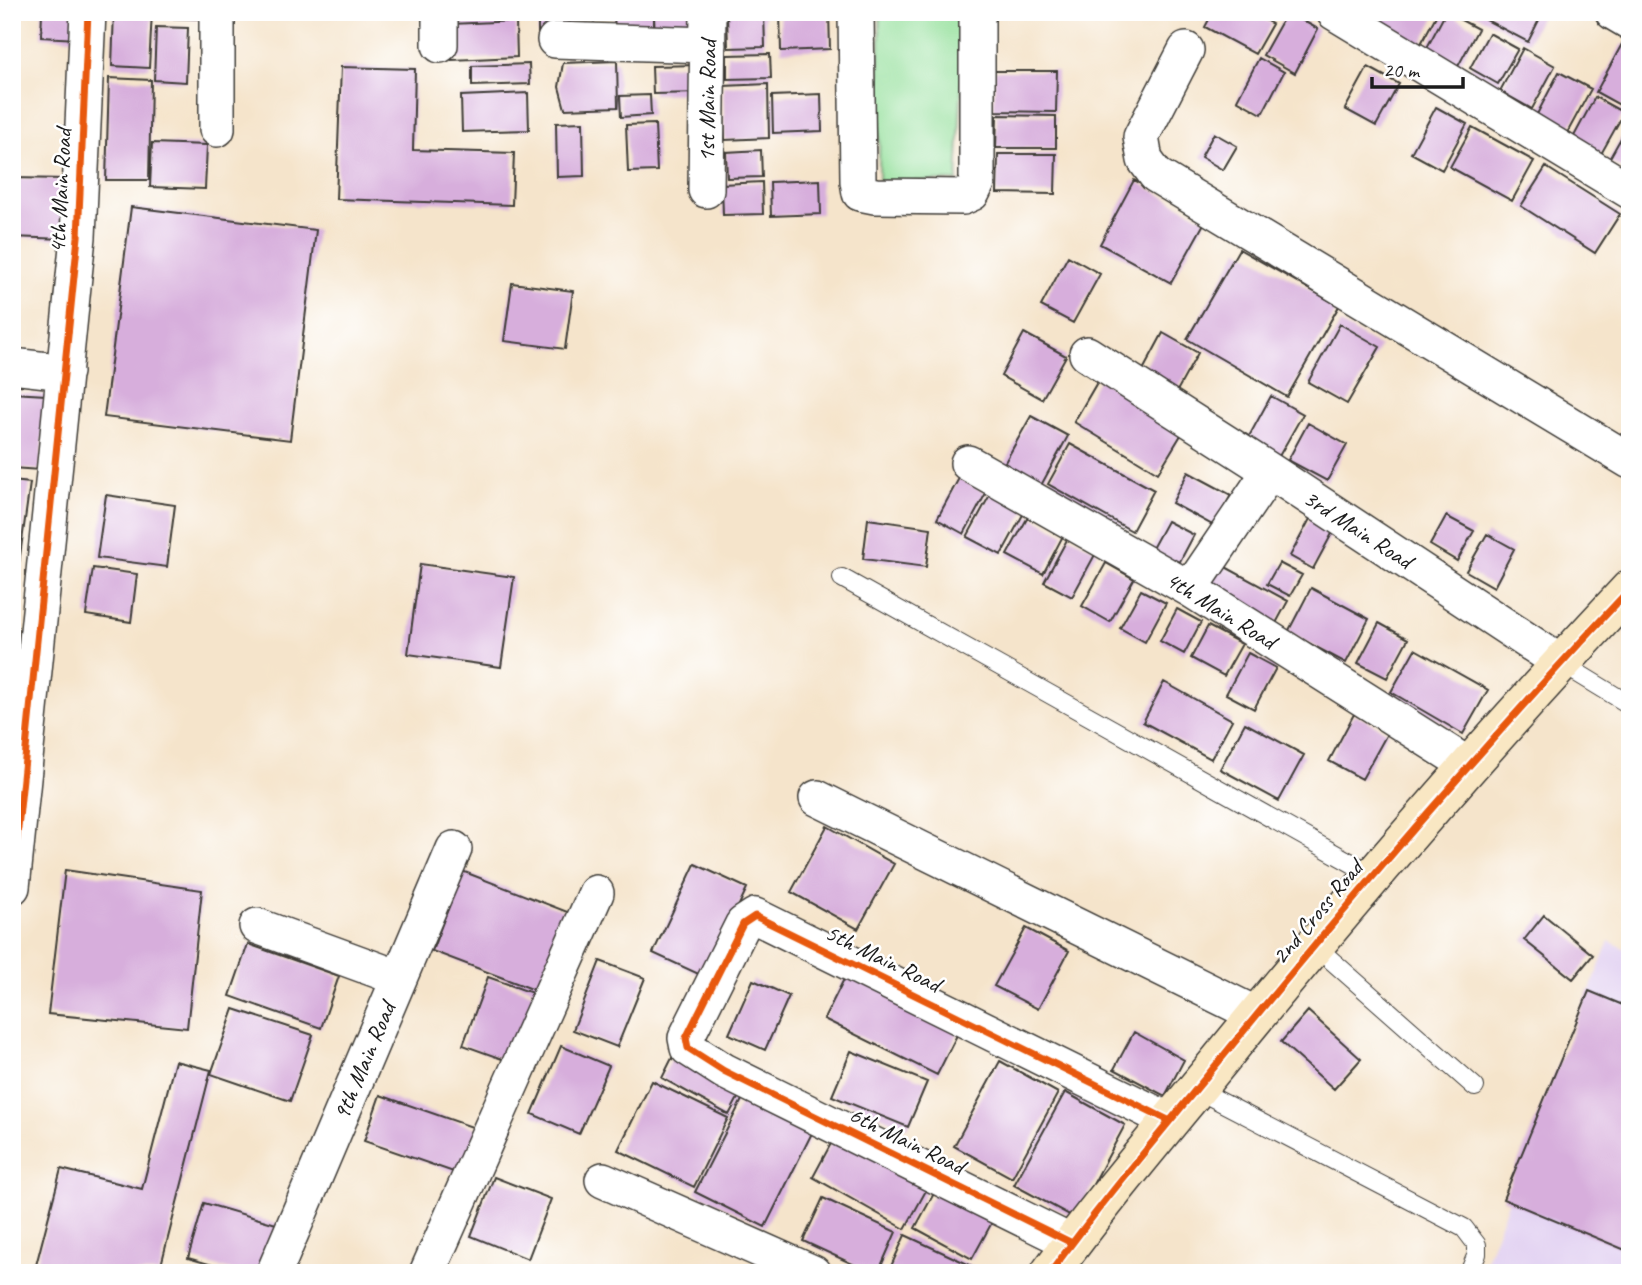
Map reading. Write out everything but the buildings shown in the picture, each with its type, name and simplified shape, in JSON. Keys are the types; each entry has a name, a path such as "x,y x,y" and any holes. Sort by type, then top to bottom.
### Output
{"street":[{"name":"4th Main Road","path":"12,887 26,612 65,372 78,237 88,12"},
{"path":"217,12 217,130"},
{"path":"856,12 860,193 875,196 950,197 972,194 977,183 977,12"},
{"path":"1613,12 1630,23"},
{"path":"1339,13 1630,191"},
{"path":"555,40 708,29"},
{"name":"1st Main Road","path":"706,190 708,29"},
{"path":"1186,50 1142,138 1145,160 1156,175 1630,461"},
{"name":"3rd Main Road","path":"1087,354 1561,663"},
{"path":"12,366 65,372"},
{"name":"4th Main Road","path":"968,463 1190,589 1468,765"},
{"path":"1190,589 1270,471"},
{"name":"2nd Cross Road","path":"1061,1258 1314,945 1468,765 1630,589"},
{"path":"817,799 1257,1014"},
{"name":"9th Main Road","path":"274,1273 454,849"},
{"path":"427,1273 596,893"},
{"name":"5th Main Road","path":"724,1071 688,1048 686,1038 743,925 755,916 1170,1121"},
{"path":"257,926 400,978"},
{"name":"6th Main Road","path":"724,1071 1061,1258"},
{"path":"603,1180 813,1273"}],"lane":[{"path":"842,578 1373,876"},
{"name":"3rd Main Road","path":"1561,663 1630,705"},
{"path":"1314,945 1475,1087"},
{"path":"1196,1089 1464,1228 1477,1245 1477,1254 1469,1273"}],"shaded area":[{"path":"1609,941 1630,951 1630,1273 1481,1273"}],"green space":[{"path":"880,12 965,12 957,181 879,181"}],"cycle path":[{"path":"12,887 78,237 88,12"},
{"path":"1050,1273 1138,1160 1376,873 1526,702 1630,589"},
{"path":"1072,1243 724,1071 688,1048 686,1038 743,924 755,916 1170,1121"}]}
